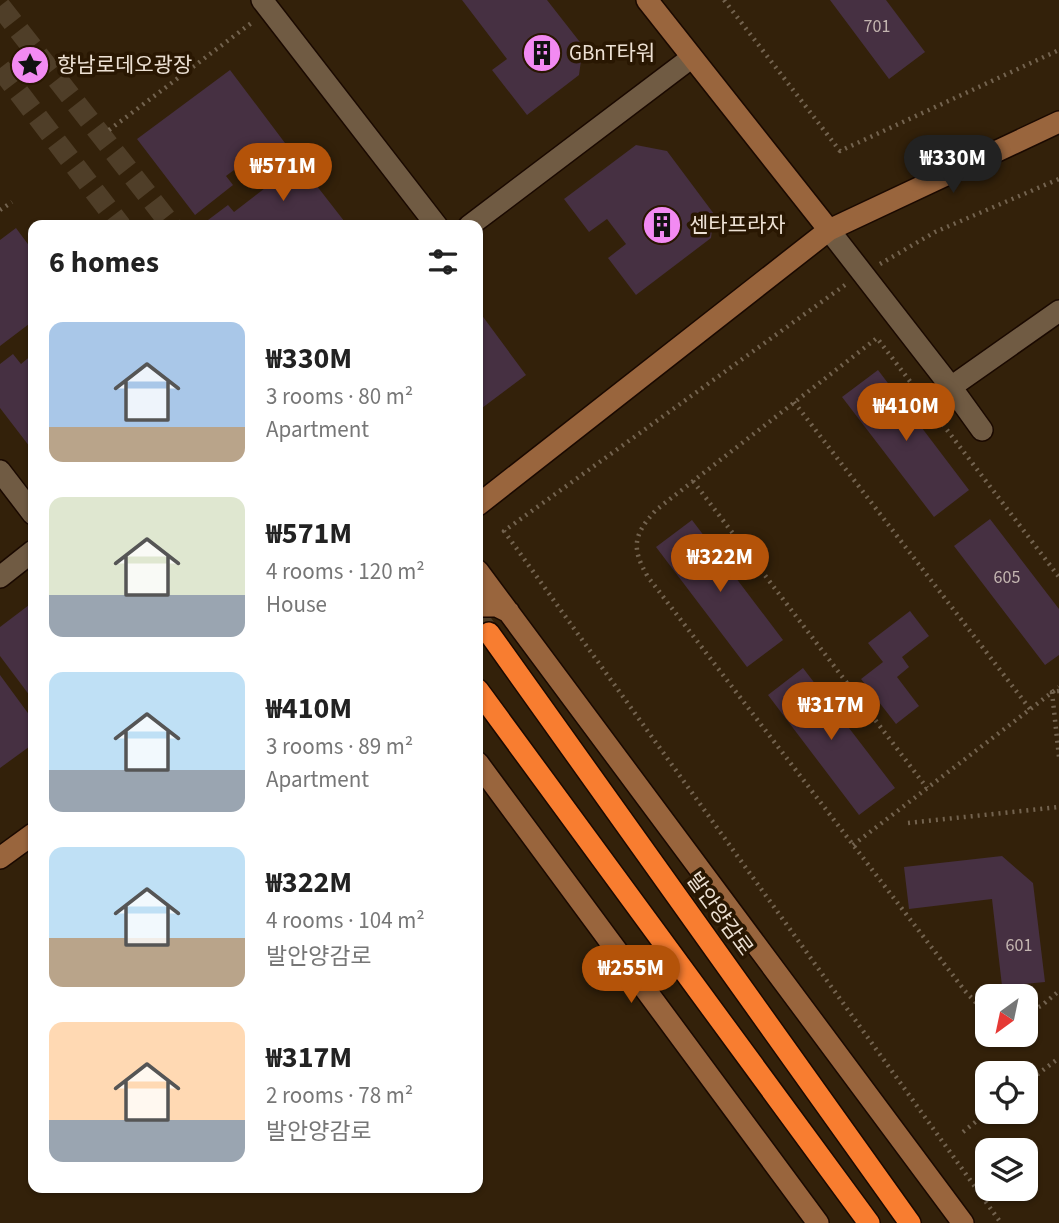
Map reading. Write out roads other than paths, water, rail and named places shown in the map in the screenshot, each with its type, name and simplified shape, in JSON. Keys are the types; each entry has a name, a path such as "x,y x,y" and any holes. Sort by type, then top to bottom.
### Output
{"highway":[{"name":"발안양감로","path":"489,633 910,1223"},
{"path":"483,697 869,1223"}],"street":[{"path":"647,0 829,230 982,430"},
{"path":"266,5 432,220"},
{"path":"477,220 691,58"},
{"path":"483,501 829,230 1059,122"},
{"path":"951,387 1059,311"},
{"path":"0,471 28,507"},
{"path":"0,577 28,555"},
{"path":"483,578 963,1223"},
{"path":"483,606 497,606 509,612"},
{"path":"483,770 818,1223"},
{"path":"0,858 28,838"}],"tunnel":[{"path":"0,6 167,220"},
{"path":"0,68 116,220"},
{"path":"483,625 489,633"}],"place":[{"name":"GBnT타워","path":"542,53"},
{"name":"향남로데오광장","path":"30,65"},
{"name":"센타프라자","path":"662,225"}]}
